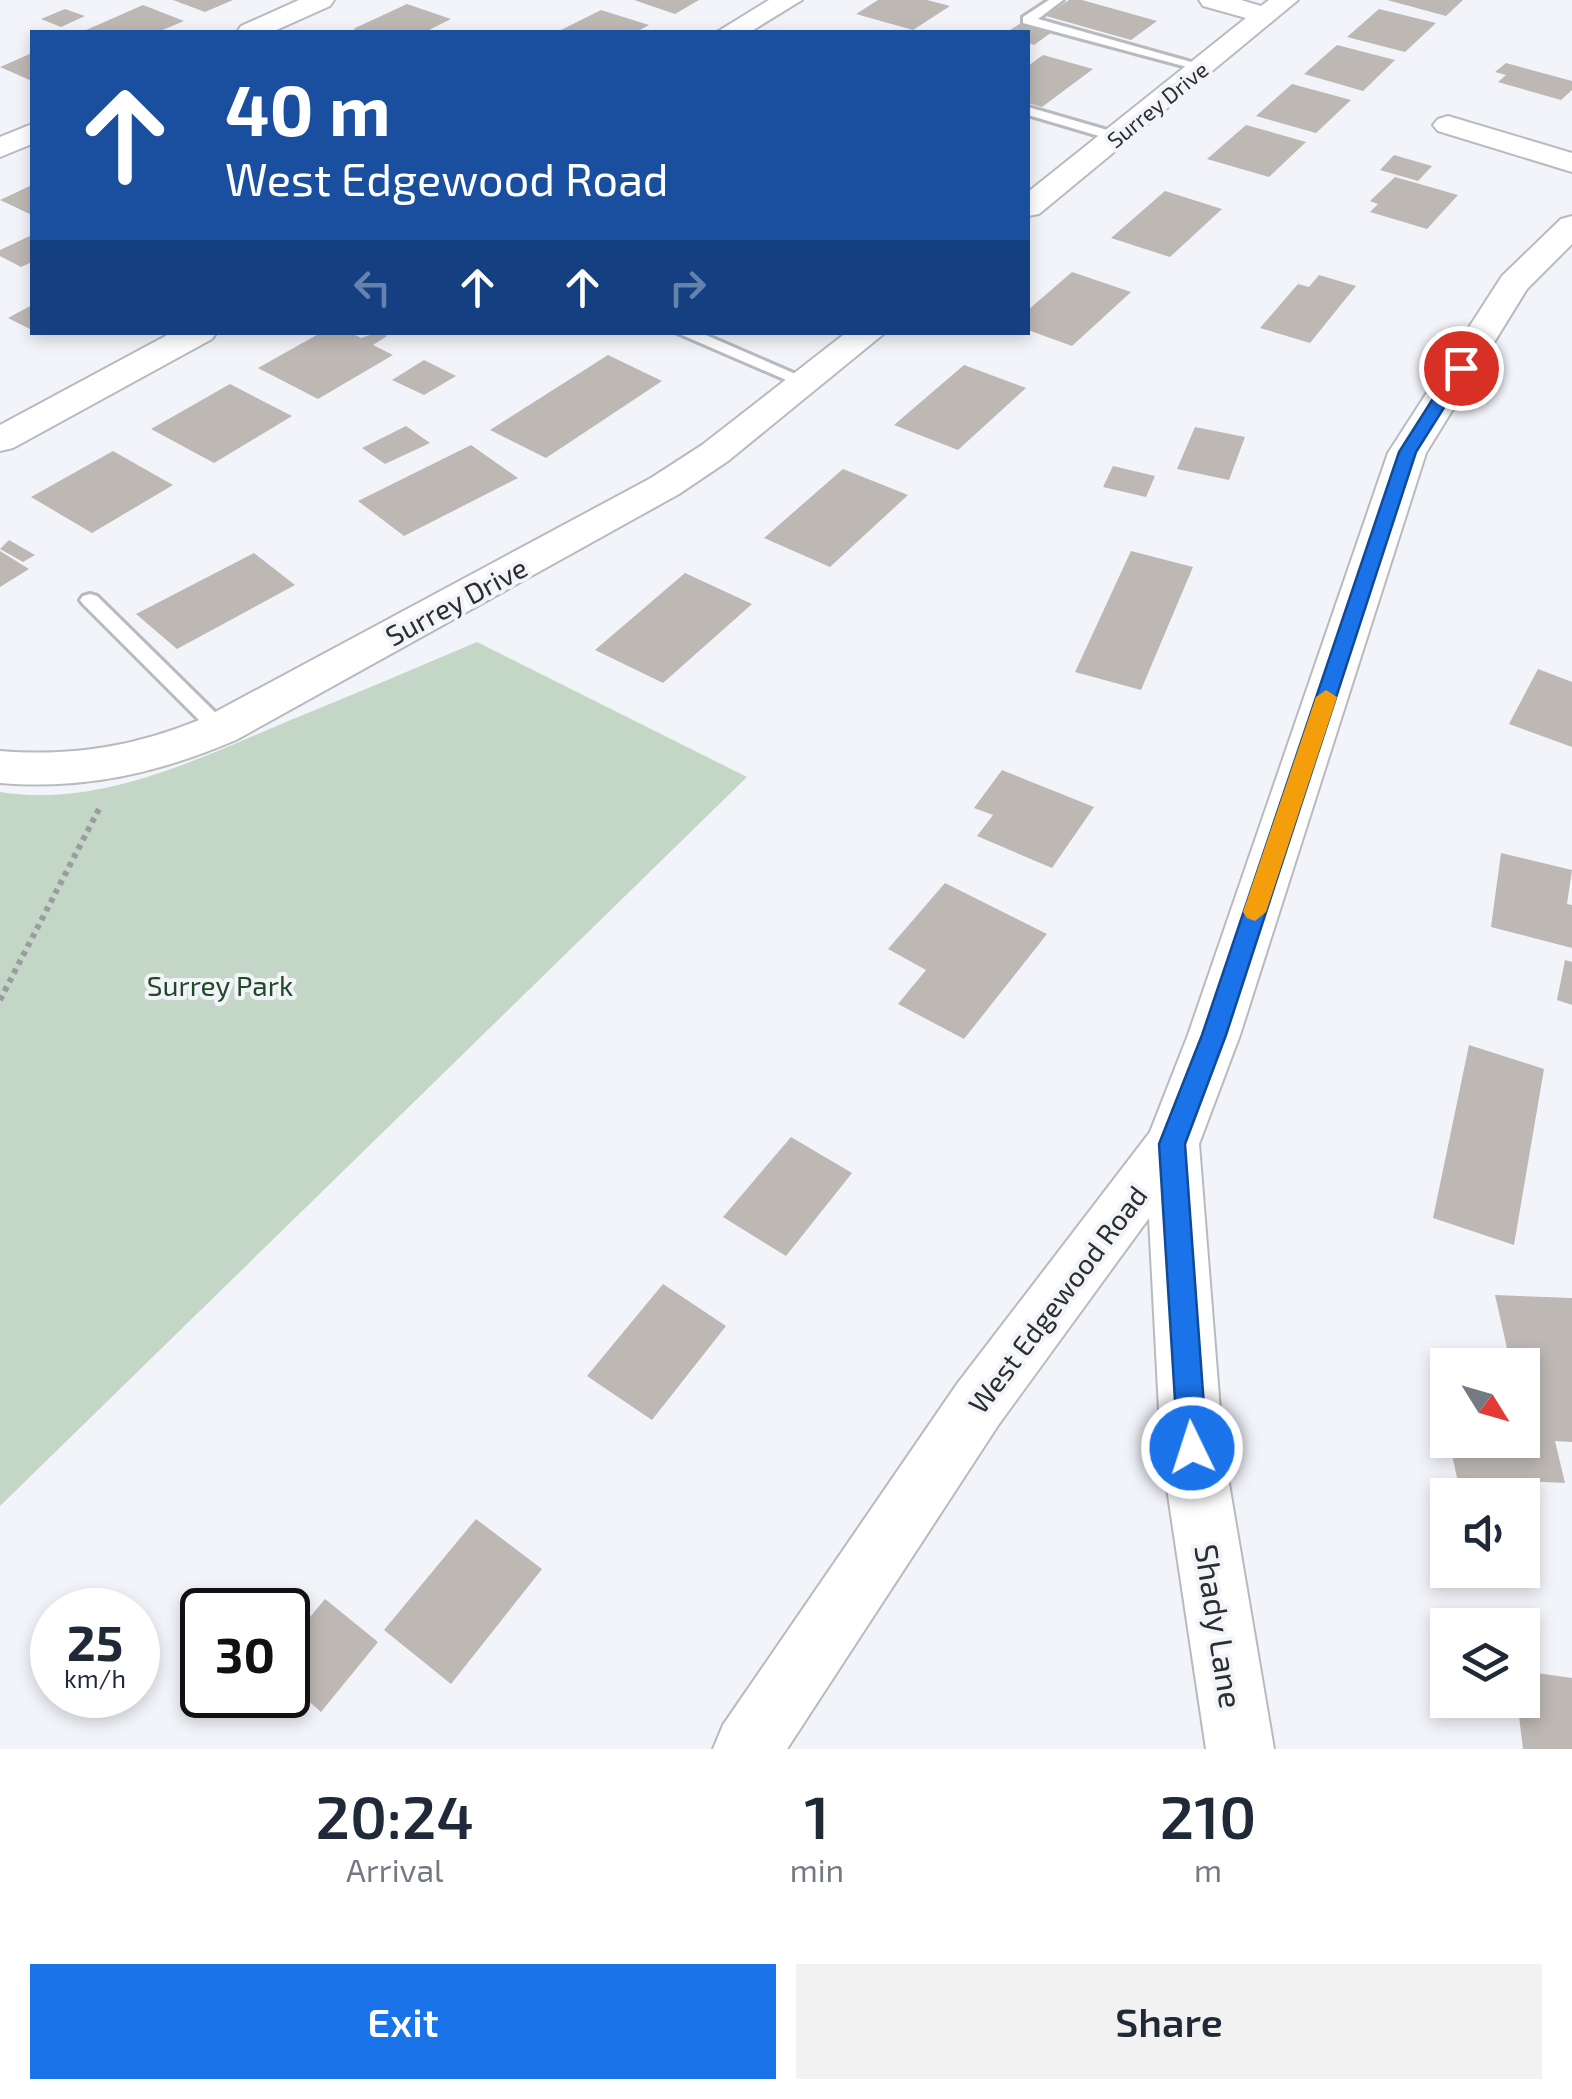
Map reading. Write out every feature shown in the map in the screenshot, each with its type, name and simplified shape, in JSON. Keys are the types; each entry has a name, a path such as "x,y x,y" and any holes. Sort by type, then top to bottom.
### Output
{"street":[{"path":"255,30 321,0"},
{"path":"736,30 788,0"},
{"path":"1212,0 1275,8"},
{"name":"Surrey Drive","path":"1030,206 1275,8"},
{"path":"1448,125 1572,162"},
{"path":"0,148 30,134"},
{"name":"West Edgewood Road","path":"747,1749 978,1404 1172,1144 1214,1035 1408,452 1514,283 1572,226"},
{"path":"0,440 194,335"},
{"name":"Surrey Drive","path":"0,767 33,771 120,766 220,729 666,486 865,335"},
{"name":"Shady Lane","path":"1172,1144 1192,1448 1240,1749"}],"lane":[{"path":"1057,0 1028,20 1202,68"},
{"path":"1030,111 1116,138"},
{"path":"690,335 806,382"},
{"path":"90,600 220,729"}],"path":[{"path":"0,1000 120,766"}],"green space":[{"name":"Surrey Park","path":"477,642 747,777 0,1506 0,792 74,793 147,777"}],"building":[{"path":"173,0 233,0 205,12"},
{"path":"634,0 699,0 675,14"},
{"path":"878,0 927,0 950,6 913,30 856,14"},
{"path":"1069,0 1082,0 1157,21 1131,40 1046,16"},
{"path":"1387,0 1463,0 1446,16"},
{"path":"407,4 451,19 429,30 353,29"},
{"path":"143,5 184,21 163,30 86,30"},
{"path":"65,9 85,16 61,27 41,19"},
{"path":"1379,9 1436,23 1405,52 1347,37"},
{"path":"601,10 649,25 640,30 561,30"},
{"path":"1021,23 1052,32 1034,45 1030,44 1030,30 1010,30"},
{"path":"1337,45 1395,60 1363,91 1304,74"},
{"path":"30,54 30,80 0,67"},
{"path":"1043,55 1093,69 1042,107 1030,104 1030,65"},
{"path":"1506,63 1572,81 1572,90 1561,100 1498,82 1506,75 1495,72"},
{"path":"1292,84 1351,100 1316,133 1256,116"},
{"path":"1246,125 1306,142 1269,177 1207,159"},
{"path":"1394,155 1432,166 1418,181 1380,170"},
{"path":"1395,177 1458,195 1427,229 1370,212 1378,204 1370,201"},
{"path":"30,186 30,214 0,200"},
{"path":"1165,191 1222,209 1170,257 1111,238"},
{"path":"30,236 30,263 21,267 0,256 0,250"},
{"path":"1072,272 1131,292 1072,346 1030,331 1030,308"},
{"path":"1319,275 1356,286 1310,343 1260,328 1298,284 1309,287"},
{"path":"30,306 30,329 8,318"},
{"path":"317,335 385,335 373,345 393,355 318,399 258,368"},
{"path":"608,355 662,381 546,458 490,430"},
{"path":"424,360 456,376 424,395 392,380"},
{"path":"964,365 1026,388 958,450 894,425"},
{"path":"230,384 292,416 214,463 151,429"},
{"path":"406,426 430,443 385,464 362,448"},
{"path":"1195,427 1245,437 1229,480 1177,469"},
{"path":"471,445 518,478 404,536 358,501"},
{"path":"113,451 173,485 92,533 31,497"},
{"path":"1113,466 1155,476 1146,497 1103,487"},
{"path":"843,469 908,495 830,567 764,538"},
{"path":"9,540 35,555 23,562 0,549"},
{"path":"0,551 29,569 0,587"},
{"path":"1131,551 1193,567 1141,690 1075,672"},
{"path":"254,553 295,585 177,649 136,614"},
{"path":"685,573 752,604 663,683 595,650"},
{"path":"1538,669 1572,682 1572,747 1509,724"},
{"path":"1002,770 1094,807 1052,868 977,836 993,815 974,808"},
{"path":"1501,853 1572,870 1567,904 1572,905 1572,948 1491,927"},
{"path":"945,883 1047,934 964,1039 898,1004 926,970 888,949"},
{"path":"1565,960 1572,962 1572,1005 1557,1000"},
{"path":"1469,1045 1544,1069 1514,1245 1433,1218"},
{"path":"791,1137 852,1173 786,1256 723,1217"},
{"path":"663,1284 726,1326 652,1420 587,1376"},
{"path":"1495,1295 1572,1298 1572,1442 1555,1441 1565,1483 1540,1482 1540,1478 1457,1478 1453,1458 1540,1458 1540,1348 1507,1348"},
{"path":"476,1519 542,1569 451,1684 384,1630"},
{"path":"325,1599 378,1642 321,1712 310,1702 310,1617"},
{"path":"1540,1674 1572,1678 1572,1749 1523,1749 1519,1718 1540,1718"}],"slow traffic":[{"path":"1255,912 1326,697"}],"route":[{"path":"1192,1448 1172,1144 1214,1035 1408,452 1461,368"}]}
